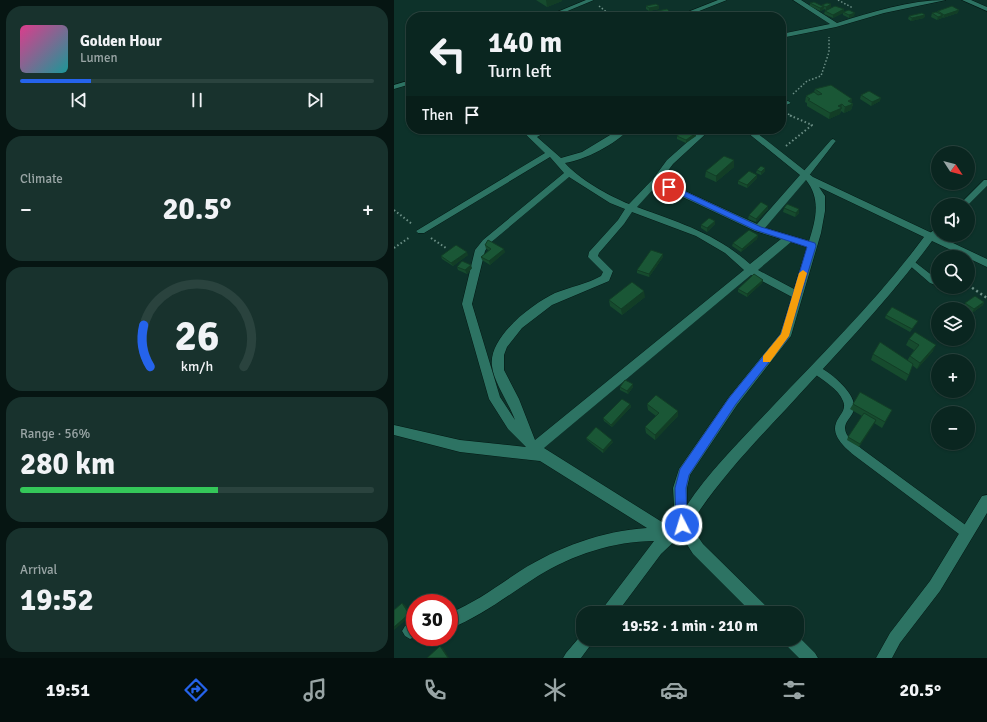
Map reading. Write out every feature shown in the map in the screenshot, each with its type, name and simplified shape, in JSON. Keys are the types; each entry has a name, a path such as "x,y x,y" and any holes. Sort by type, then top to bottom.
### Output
{"street":[{"path":"692,12 724,0"},
{"path":"796,0 836,25"},
{"path":"786,35 836,25 883,11 943,0"},
{"path":"965,0 987,9"},
{"path":"394,87 406,83"},
{"path":"530,134 551,153 569,173 613,201 699,234 729,251 750,270 797,295"},
{"path":"532,136 536,134"},
{"path":"559,161 570,161 618,134"},
{"path":"536,448 500,375 497,364 500,351 511,332 555,298 606,278 608,272 593,257 599,246 621,222 630,208 656,181 670,162 701,134"},
{"path":"753,134 776,154 807,177 931,232"},
{"path":"421,231 551,153"},
{"path":"569,173 486,242 480,250 467,304 495,399 512,424 536,448 677,530 756,606"},
{"path":"758,228 807,177"},
{"path":"677,530 680,488 684,473 733,401 785,336 812,246 820,211 820,196 807,177"},
{"path":"656,181 758,228 812,246"},
{"path":"613,606 652,554 677,530 696,503 744,445 815,369 911,262 931,237"},
{"path":"394,430 460,446 536,448 788,238"},
{"path":"947,242 959,250"},
{"path":"975,258 987,263"},
{"path":"884,658 895,638 935,586 987,501"},
{"path":"458,617 485,604 535,570 578,549 635,534 677,530"},
{"path":"571,658 581,646"},
{"path":"797,646 810,658"}],"lane":[{"path":"561,12 591,0"},
{"path":"807,177 833,141"},
{"path":"970,198 987,182"},
{"path":"911,262 931,279"},
{"path":"815,369 836,385 847,398 849,405 847,412 839,425 839,429 845,440 889,476 967,533"}],"path":[{"path":"597,4 607,12"},
{"path":"776,154 812,124 786,113 788,103 790,96 807,81 821,76 829,52 830,35 836,25"},
{"path":"394,248 421,231"},
{"path":"975,289 987,298"}],"building":[{"path":"814,2 824,7 820,8 810,3"},
{"path":"827,3 831,4 826,7 822,5"},
{"path":"656,4 659,6 649,8 646,6"},
{"path":"835,6 844,9 833,15 825,11"},
{"path":"952,6 959,10 944,15 938,11"},
{"path":"667,9 670,12 653,12"},
{"path":"849,10 855,13 849,15 843,12"},
{"path":"936,12 943,15 938,17 932,13"},
{"path":"922,13 925,15 912,18 909,16"},
{"path":"831,85 852,99 848,101 853,104 845,107 842,104 838,106 842,108 830,113 808,100 810,99 806,96 814,92 818,95 822,94 815,89"},
{"path":"869,91 881,98 872,102 861,95"},
{"path":"680,134 695,134 686,140 677,136"},
{"path":"724,156 734,160 716,176 706,171"},
{"path":"761,166 765,168 761,172 757,170"},
{"path":"749,171 757,175 747,185 738,181"},
{"path":"761,202 768,206 756,219 749,215"},
{"path":"787,204 799,209 796,213 784,208"},
{"path":"709,218 715,221 707,228 701,225"},
{"path":"749,230 758,235 742,249 733,243"},
{"path":"488,240 504,249 489,261 481,257 491,249 485,245"},
{"path":"456,245 467,252 451,263 441,256"},
{"path":"651,250 663,254 649,274 637,270"},
{"path":"462,261 471,265 465,270 457,267"},
{"path":"754,274 763,280 747,294 738,289"},
{"path":"632,282 644,291 621,309 609,300"},
{"path":"975,296 984,302 975,308 975,302 966,302"},
{"path":"892,307 918,321 912,329 886,315"},
{"path":"915,332 931,342 931,346 935,346 920,363 910,356 919,345 909,339"},
{"path":"880,342 913,364 909,375 873,354"},
{"path":"625,380 633,384 627,391 620,387"},
{"path":"860,392 892,410 885,422 853,404"},
{"path":"656,395 678,411 655,435 645,427 659,413 647,404"},
{"path":"622,399 630,404 611,425 603,418"},
{"path":"864,413 876,420 860,444 848,437"},
{"path":"596,427 612,440 603,450 586,438"},
{"path":"402,603 406,609 406,617 394,627 394,610"},
{"path":"440,646 448,658 427,658"}],"slow traffic":[{"path":"766,359 785,336 803,273"}],"route":[{"path":"669,187 758,228 812,246 785,336 733,401 684,473 680,488 682,525"}]}
